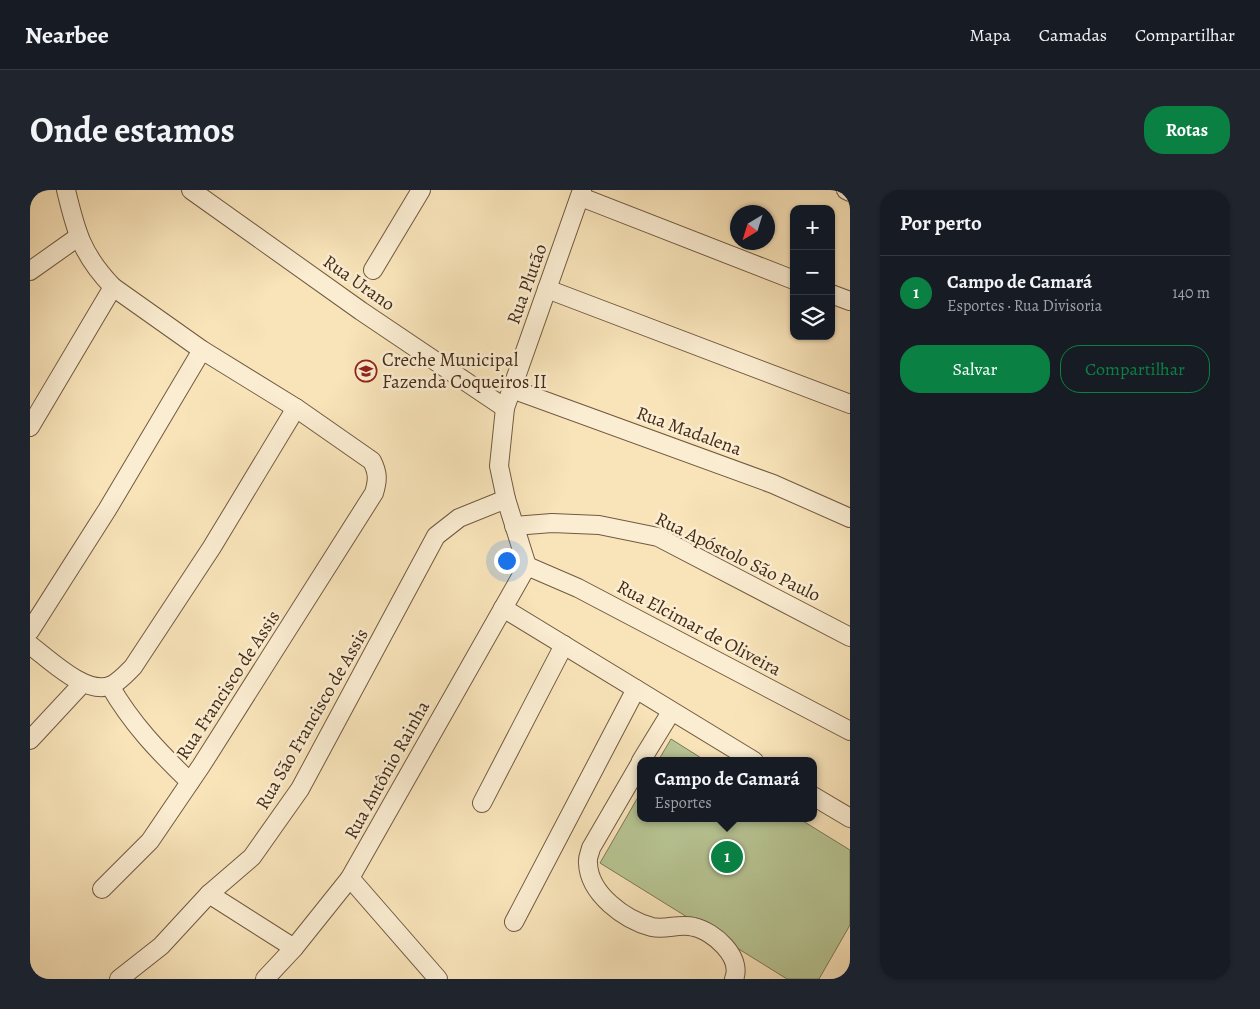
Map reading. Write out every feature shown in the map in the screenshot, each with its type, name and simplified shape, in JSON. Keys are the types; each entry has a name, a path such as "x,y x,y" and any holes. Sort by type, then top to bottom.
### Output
{"street":[{"path":"30,645 82,684 110,686 133,667 212,547 296,408 202,350 113,287 95,268 78,237 66,190"},
{"name":"Rua Urano","path":"191,190 361,311 505,408"},
{"path":"846,190 850,192"},
{"path":"373,270 418,191"},
{"path":"582,194 790,278"},
{"name":"Rua Plutão","path":"527,566 506,499 499,466 505,408 582,194"},
{"path":"30,271 78,237"},
{"path":"30,427 113,287"},
{"path":"548,290 850,404"},
{"path":"834,295 850,301"},
{"path":"30,631 106,510 202,350"},
{"name":"Rua Madalena","path":"512,389 773,484 850,518"},
{"name":"Rua Francisco de Assis","path":"102,889 150,841 190,782 374,493 378,480 377,471 372,461 296,408"},
{"name":"Rua São Francisco de Assis","path":"119,979 161,946 208,894 252,857 300,789 436,536 459,518 506,499"},
{"name":"Rua Apóstolo São Paulo","path":"514,526 552,523 599,525 658,537 850,637"},
{"name":"Rua Antônio Rainha","path":"265,979 294,948 350,878 527,566"},
{"name":"Rua Elcimar de Oliveira","path":"527,566 578,588 850,731"},
{"path":"503,608 636,689 670,712 747,757"},
{"path":"482,803 564,645"},
{"path":"30,740 82,684"},
{"path":"110,686 132,721 190,782"},
{"path":"514,922 636,689"},
{"path":"643,757 670,712"},
{"path":"637,768 591,848 587,862 590,876 608,902 636,920 651,926 664,928 692,926 704,930 717,939 734,962 734,979"},
{"path":"817,798 850,818"},
{"path":"350,878 438,979"},
{"path":"208,894 294,948"}],"green space":[{"path":"671,739 700,757 660,757"},
{"path":"637,799 637,822 804,822 850,850 850,925 819,979 787,979 600,863"}],"place":[{"name":"Creche Municipal Fazenda Coqueiros II","path":"366,371"},
{"name":"Campo de Camará","path":"727,857"}]}
